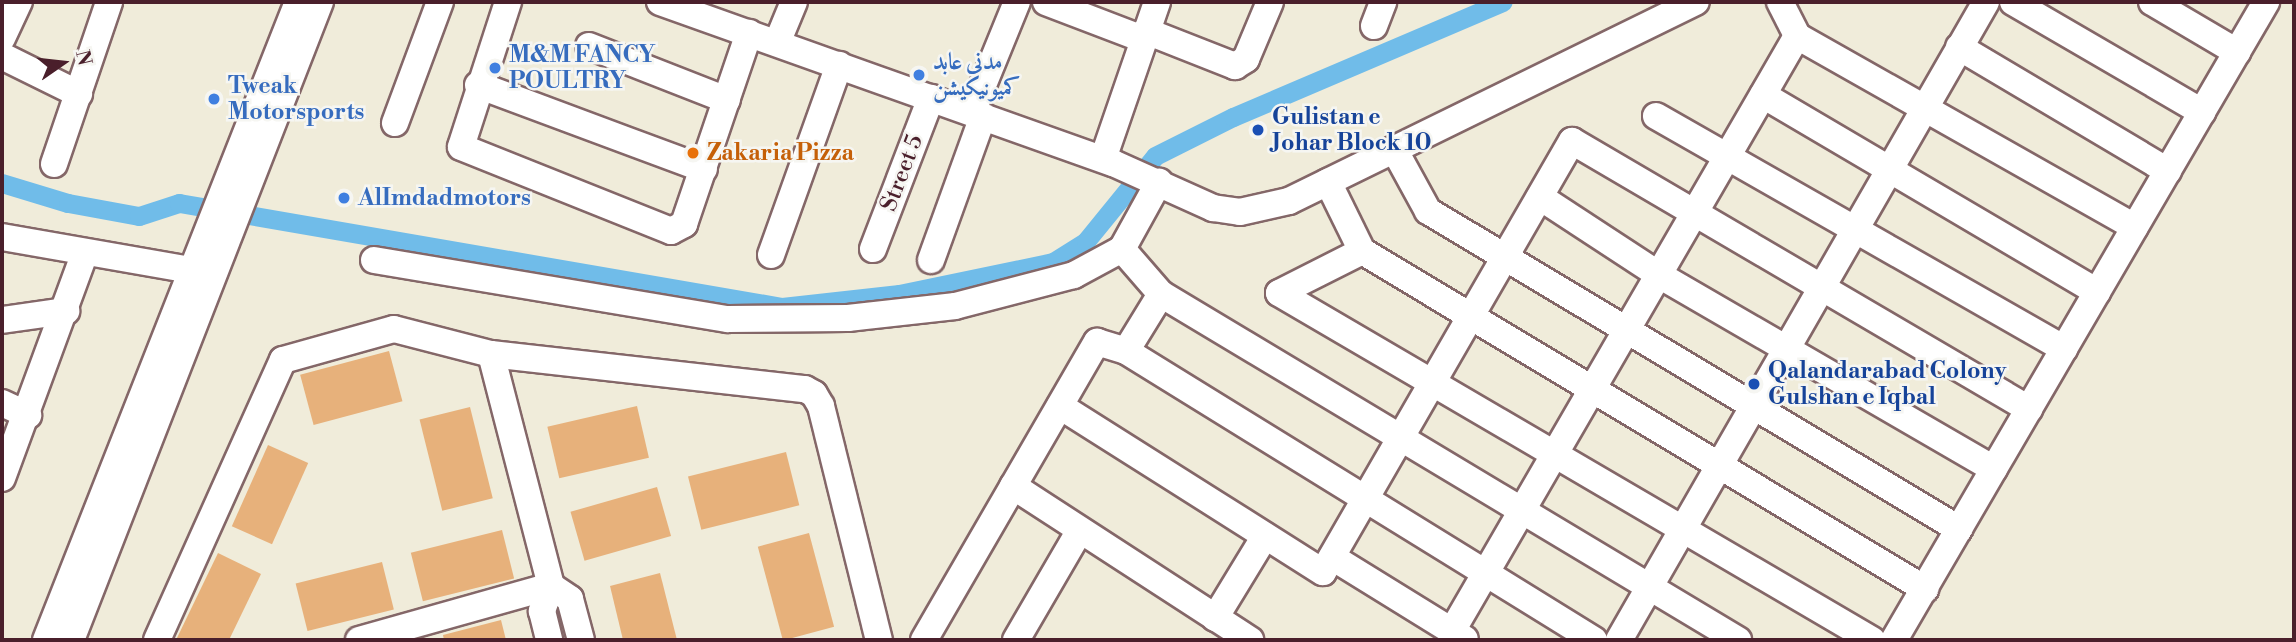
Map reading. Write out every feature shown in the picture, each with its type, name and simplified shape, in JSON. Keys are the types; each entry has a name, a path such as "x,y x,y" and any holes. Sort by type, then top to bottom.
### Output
{"street":[{"path":"2,38 19,2"},
{"path":"54,164 109,2"},
{"path":"46,640 239,172 320,2"},
{"path":"395,123 440,2"},
{"path":"508,2 459,141 466,153 671,231 684,224 749,33"},
{"path":"660,2 1108,161 1213,208 1240,212 1289,201 1696,2"},
{"path":"777,43 794,2"},
{"path":"931,260 977,114 1017,2"},
{"path":"1108,161 1144,35 1157,2"},
{"path":"1053,3 1235,66 1246,59 1270,2"},
{"path":"1780,2 1797,36 2135,227"},
{"path":"1619,640 1986,2"},
{"path":"2013,2 2202,112"},
{"path":"2152,2 2237,52"},
{"path":"1894,640 2266,2"},
{"path":"239,172 289,5"},
{"path":"1332,557 1459,636 1484,575 1797,36"},
{"path":"589,46 727,100"},
{"path":"1959,47 2168,171"},
{"path":"2,56 79,94"},
{"path":"771,255 839,65"},
{"path":"478,85 704,169"},
{"path":"1763,95 2097,292"},
{"name":"Street 5","path":"873,249 931,98"},
{"path":"1656,116 2064,349"},
{"path":"1060,406 1323,572 1572,141 2029,408"},
{"path":"1394,149 1428,211 1506,255 1626,332 1755,404 1959,529"},
{"path":"374,260 728,319 848,318 968,303 1074,275 1122,249 1155,180"},
{"path":"1328,182 1362,251 1925,589"},
{"path":"1540,198 1659,275 1788,346 1994,469"},
{"path":"2,237 86,253 203,259"},
{"path":"1122,249 1161,293 1738,640"},
{"path":"1362,251 1279,293 1434,381 1872,640"},
{"path":"2,478 28,415 86,253"},
{"path":"71,640 203,259"},
{"path":"1126,351 1161,293"},
{"path":"2,320 66,311"},
{"path":"157,640 283,360 394,329 491,354 805,389 814,394 821,406 879,640"},
{"path":"923,640 1097,342 1126,351 1484,575 1594,640"},
{"path":"491,354 551,586 542,611 550,640"},
{"path":"2,403 28,415"},
{"path":"1013,486 1250,640"},
{"path":"1016,640 1080,530"},
{"path":"1215,618 1265,536"},
{"path":"359,640 551,586 570,598 581,640"}],"building":[{"path":"389,351 402,401 314,425 300,375"},
{"path":"637,406 649,458 559,478 547,427"},
{"path":"470,407 493,498 442,511 420,420"},
{"path":"268,445 308,463 272,544 232,526"},
{"path":"786,452 799,505 701,530 688,476"},
{"path":"657,487 671,536 585,561 570,512"},
{"path":"502,530 514,579 423,601 411,553"},
{"path":"809,533 834,627 783,640 758,547"},
{"path":"218,553 261,574 229,640 176,640"},
{"path":"382,562 394,610 307,631 296,584"},
{"path":"660,573 677,640 623,640 610,586"},
{"path":"501,620 506,640 444,640 443,635"}],"waterway":[{"path":"2,183 68,203 139,216 179,203 782,307 899,294 1053,262 1086,241 1155,156 1233,117 1503,2"}],"place":[{"name":"M&M FANCY POULTRY","path":"495,68"},
{"name":"مدنی عابد کمیونیکیشن","path":"919,75"},
{"name":"Tweak Motorsports","path":"214,99"},
{"name":"Gulistan e Johar Block 10","path":"1258,130"},
{"name":"Zakaria Pizza","path":"693,153"},
{"name":"AlImdadmotors","path":"344,198"},
{"name":"Qalandarabad Colony Gulshan e Iqbal","path":"1754,384"}]}
